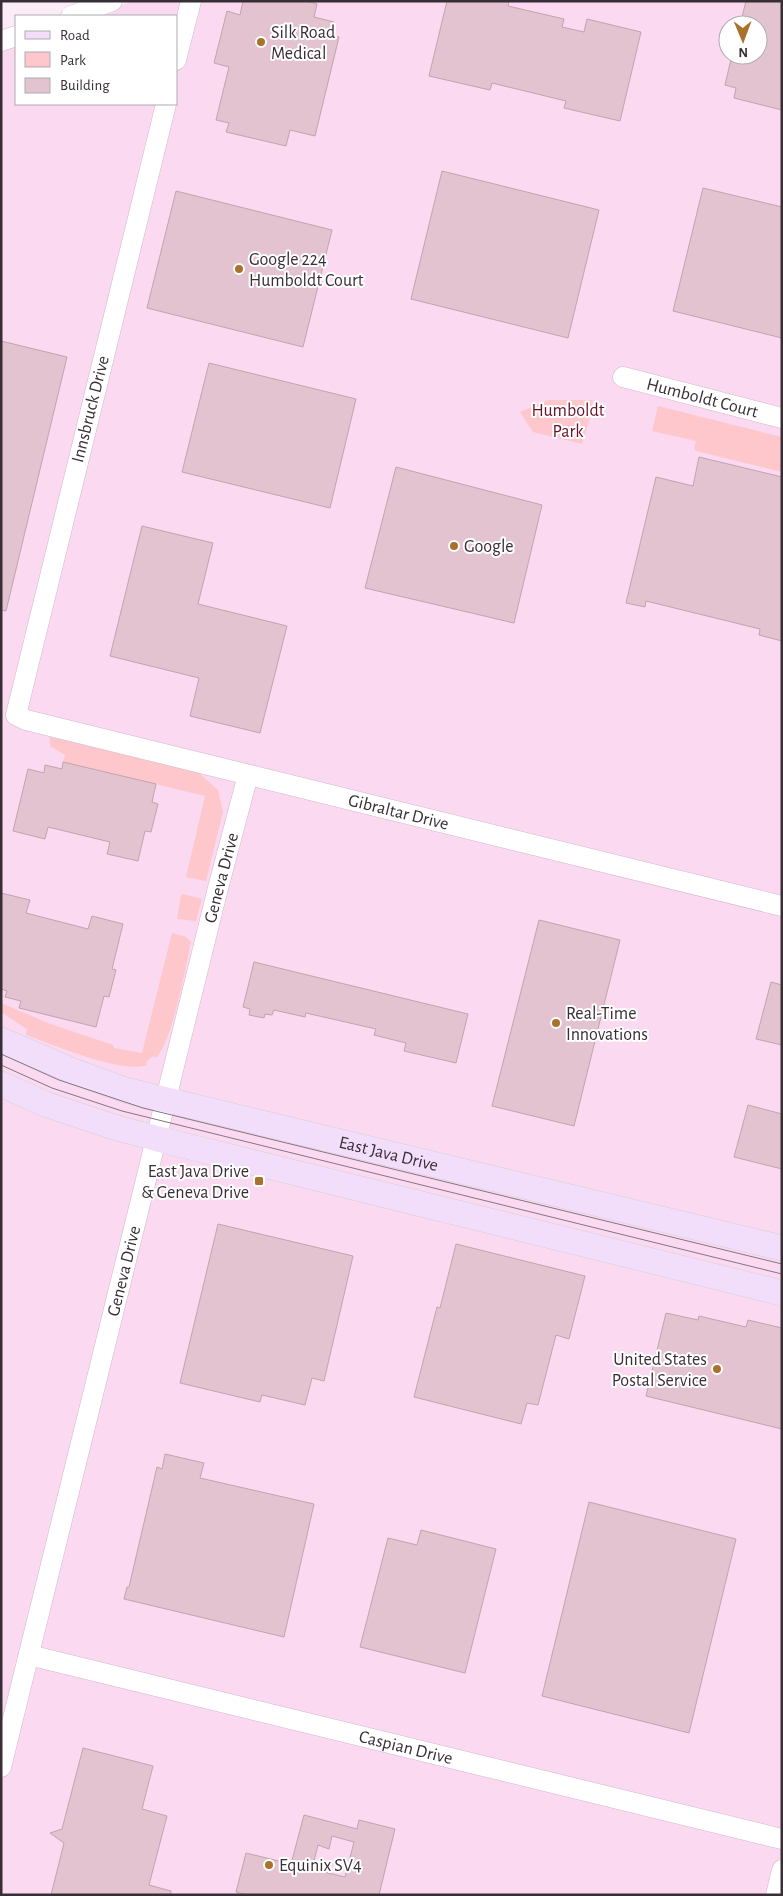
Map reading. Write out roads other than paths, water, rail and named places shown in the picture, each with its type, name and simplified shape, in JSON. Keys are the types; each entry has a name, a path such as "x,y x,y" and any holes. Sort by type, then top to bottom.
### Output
{"main road":[{"name":"East Java Drive","path":"1,1040 73,1071 125,1090 782,1248"},
{"path":"1,1084 45,1104 114,1127 782,1293"}],"street":[{"path":"74,15 112,1"},
{"path":"178,52 191,1"},
{"path":"1,41 15,36"},
{"name":"Innsbruck Drive","path":"16,715 166,105"},
{"name":"Humboldt Court","path":"623,378 782,418"},
{"name":"Gibraltar Drive","path":"16,715 26,720 782,906"},
{"name":"Geneva Drive","path":"1,1767 158,1138 217,892 248,775"},
{"name":"Caspian Drive","path":"29,1655 782,1839"},
{"path":"776,1895 782,1870"}],"tram line":[{"path":"1,1054 59,1080 143,1108 782,1264"},
{"path":"1,1065 52,1088 122,1111 782,1274"}],"place":[{"name":"Silk Road Medical","path":"261,42"},
{"name":"Google 224 Humboldt Court","path":"239,269"},
{"name":"Google","path":"454,546"},
{"name":"Real-Time Innovations","path":"556,1023"},
{"name":"East Java Drive & Geneva Drive","path":"259,1181"},
{"name":"United States Postal Service","path":"717,1369"},
{"name":"Equinix SV4","path":"269,1865"}],"park label":[{"name":"Humboldt Park","path":"568,420"}]}
